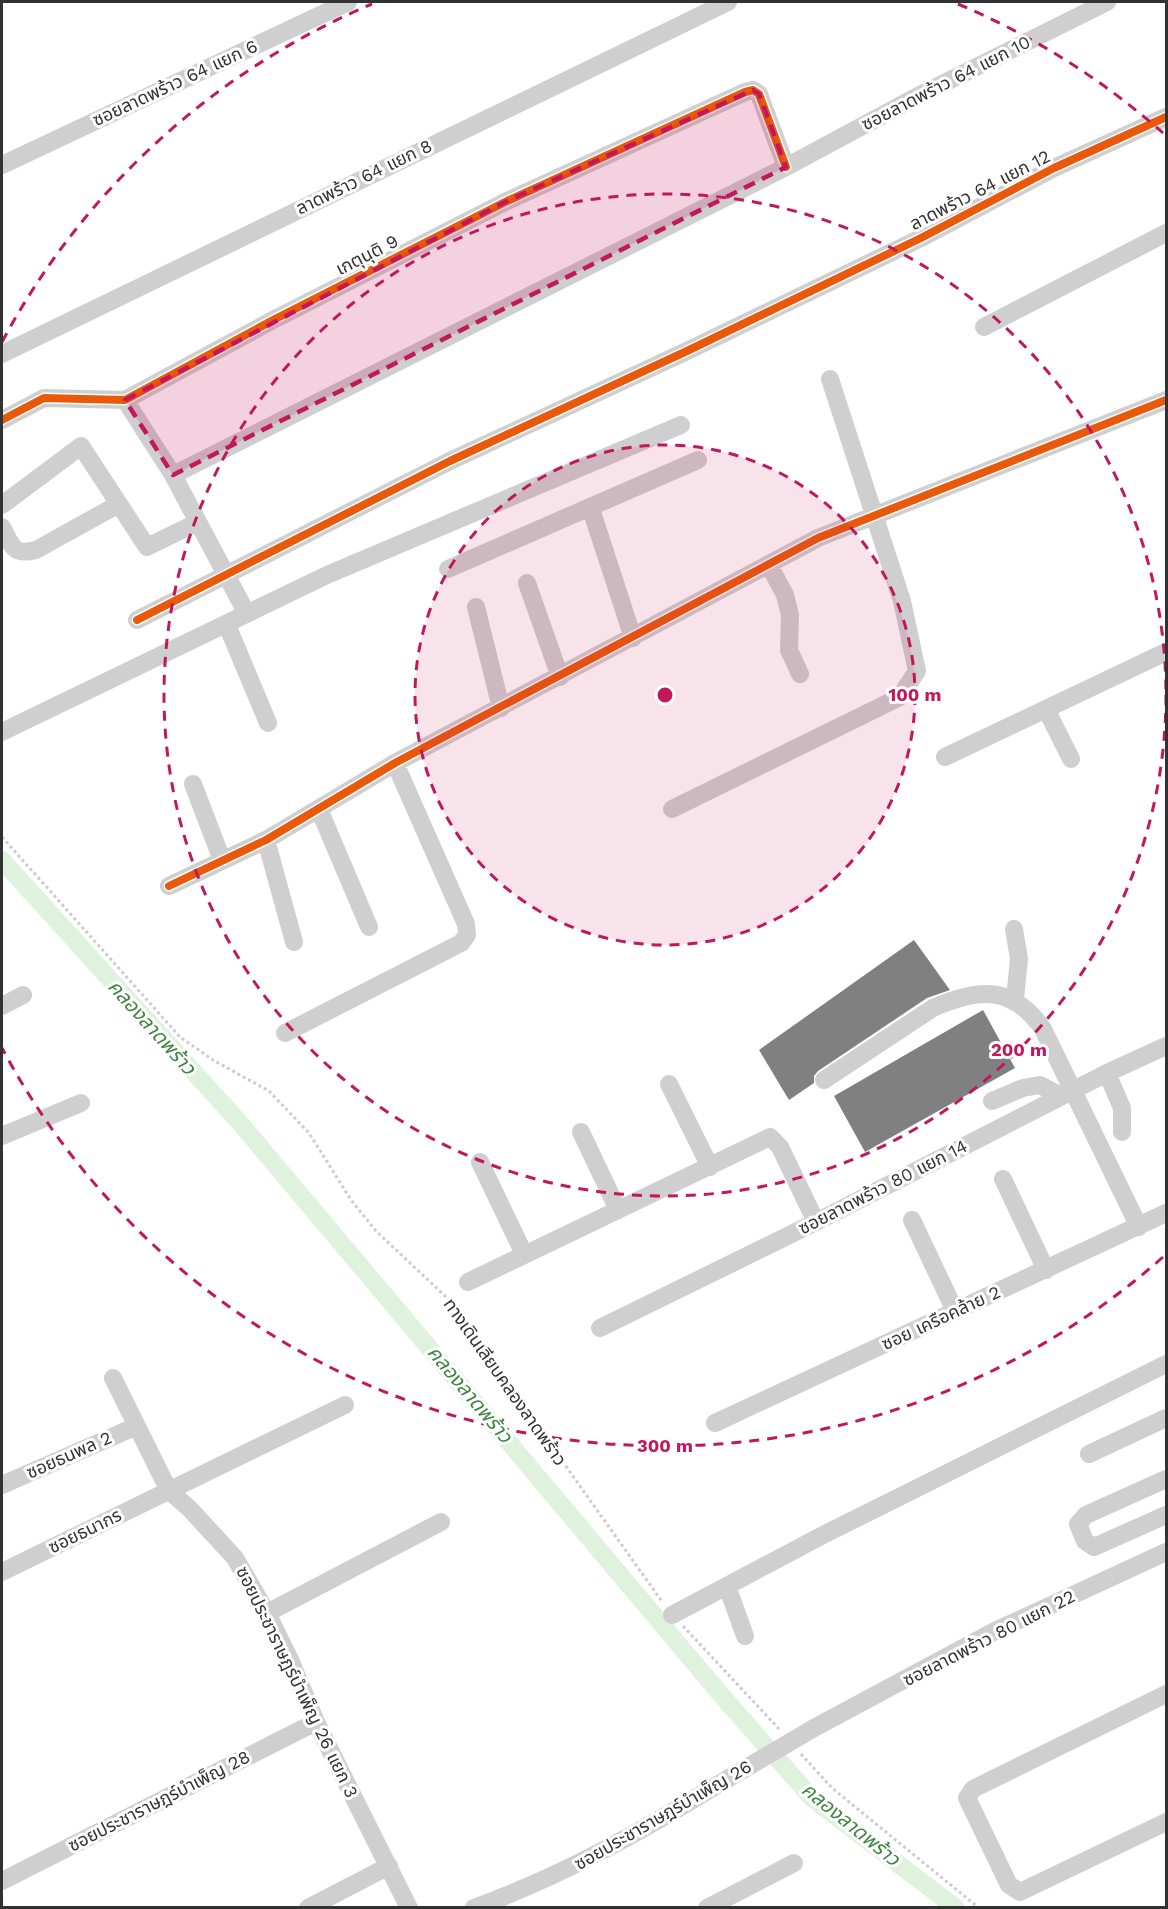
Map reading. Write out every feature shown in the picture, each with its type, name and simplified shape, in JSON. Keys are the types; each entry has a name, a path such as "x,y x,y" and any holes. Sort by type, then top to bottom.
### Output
{"street":[{"name":"ซอยลาดพร้าว 64 แยก 6","path":"2,165 348,2"},
{"name":"ลาดพร้าว 64 แยก 8","path":"2,354 728,2"},
{"name":"ซอยลาดพร้าว 64 แยก 10","path":"174,475 786,167 920,95 1107,2"},
{"name":"เกตุนุติ 9","path":"2,420 44,398 125,400 273,320 507,201 745,92 753,90 759,94 786,167"},
{"name":"ลาดพร้าว 64 แยก 12","path":"137,620 226,577 450,461 808,293 1054,168 1167,117"},
{"path":"984,327 1117,256 1167,233"},
{"path":"672,809 900,697 917,671 902,601 872,515 830,379"},
{"path":"125,400 174,475 247,614"},
{"path":"169,886 266,840 395,763 818,538 1167,400"},
{"path":"2,732 327,576 681,424"},
{"path":"2,504 81,446 147,547 198,522"},
{"path":"448,569 591,509 698,460"},
{"path":"2,527 15,550 23,553 36,549 119,504"},
{"path":"591,509 633,638"},
{"path":"769,565 785,595 790,615 789,650 800,674"},
{"path":"527,583 560,677"},
{"path":"476,607 501,708"},
{"path":"226,625 268,723"},
{"path":"945,757 1167,652"},
{"path":"1046,709 1071,759"},
{"path":"285,1033 461,943 467,935 466,924 395,763"},
{"path":"193,784 222,860"},
{"path":"319,809 369,927"},
{"path":"266,840 294,942"},
{"path":"1014,929 1019,966 1016,999"},
{"path":"824,1080 933,1008 951,1000 992,994 1016,999 1026,1007 1043,1029 1068,1093 1139,1227"},
{"path":"2,1006 23,995"},
{"name":"ซอยลาดพร้าว 80 แยก 14","path":"600,1328 816,1222 1107,1073 1167,1046"},
{"path":"1107,1073 1122,1108 1122,1132"},
{"path":"669,1084 710,1167"},
{"path":"992,1101 1023,1088 1040,1085 1068,1093"},
{"path":"2,1136 81,1103"},
{"path":"581,1132 618,1210"},
{"path":"468,1282 770,1137 780,1147 816,1222"},
{"path":"480,1162 524,1254"},
{"path":"1003,1179 1046,1270"},
{"name":"ซอย เครือคล้าย 2","path":"715,1423 1167,1213"},
{"path":"912,1220 955,1311"},
{"path":"672,1616 823,1535 1167,1364"},
{"name":"ซอยประชาราษฎร์บำเพ็ญ 26 แยก 3","path":"113,1378 169,1491 235,1558 267,1613 316,1722 409,1908"},
{"name":"ซอยธนากร","path":"2,1572 345,1405"},
{"path":"1089,1454 1167,1418"},
{"name":"ซอยธนพล 2","path":"2,1485 137,1426"},
{"path":"1167,1479 1086,1515 1078,1524 1085,1541 1094,1547 1167,1515"},
{"path":"267,1613 441,1522"},
{"name":"ซอยลาดพร้าว 80 แยก 22","path":"814,1728 993,1632 1167,1552"},
{"path":"727,1586 745,1636"},
{"path":"1165,1827 1020,1892 1009,1885 967,1798 973,1789 1167,1694"},
{"name":"ซอยประชาราษฎร์บำเพ็ญ 28","path":"2,1881 316,1722"},
{"name":"ซอยประชาราษฎร์บำเพ็ญ 26","path":"479,1907 543,1882 629,1838 814,1728"},
{"path":"707,1908 794,1863"},
{"path":"308,1908 389,1866"}],"path":[{"path":"801,1754 832,1788 979,1908"}],"highlighted area":[{"path":"753,90 759,94 786,167 173,475 125,400 507,201"}],"building":[{"path":"914,940 950,990 927,998 818,1071 814,1076 814,1083 789,1100 759,1050"},
{"path":"983,1010 1015,1068 865,1152 834,1096"}],"waterway":[{"name":"คลองลาดพร้าว","path":"2,860 240,1123 723,1697 812,1798 956,1908"}],"cycle path":[{"path":"2,420 44,398 125,400 273,320 507,201 745,92 753,90 759,94 786,167"},
{"path":"137,620 450,461 687,351 921,238 1054,168 1166,117"},
{"path":"169,886 266,840 395,763 818,538 1166,400"}]}
